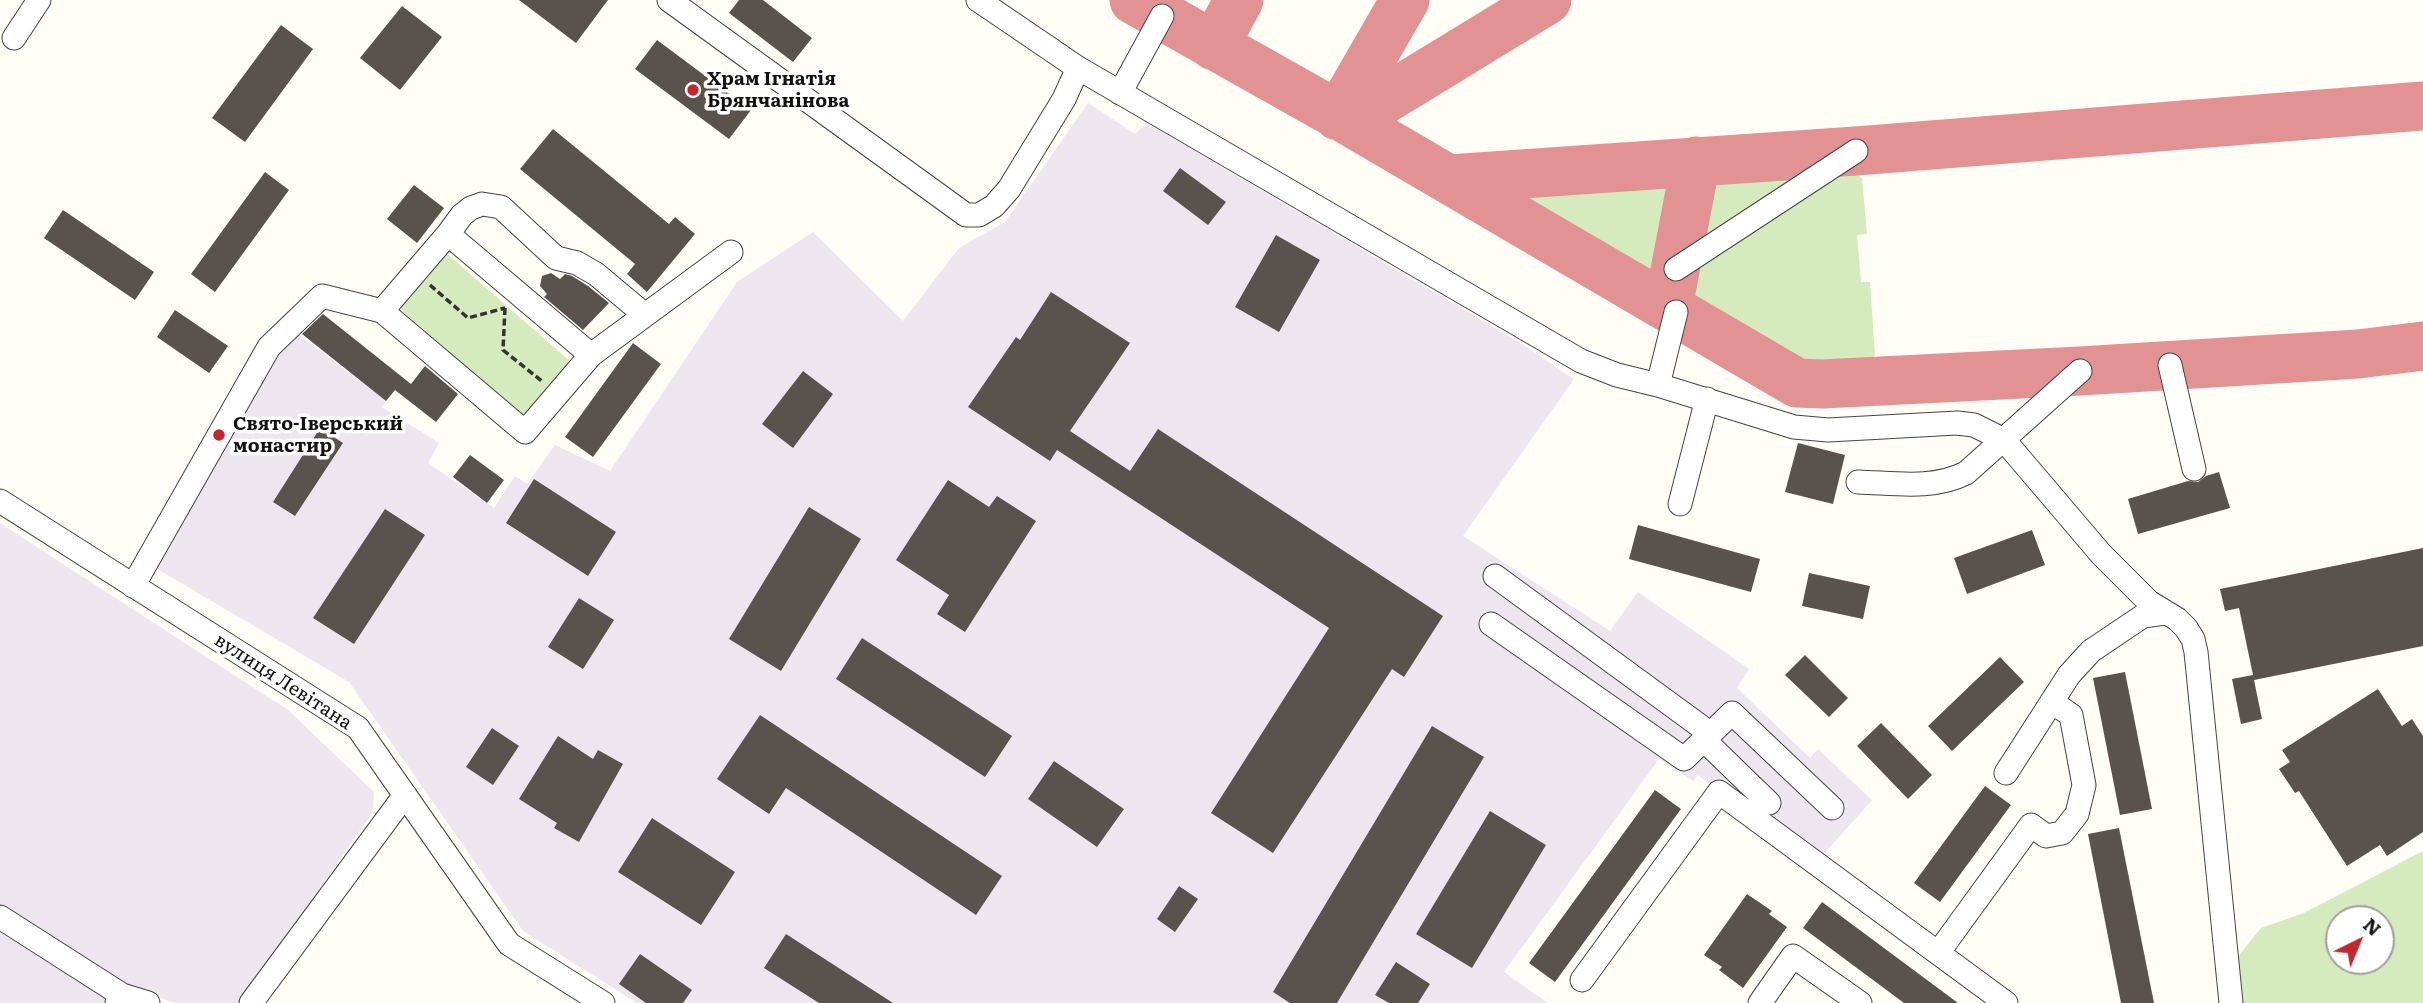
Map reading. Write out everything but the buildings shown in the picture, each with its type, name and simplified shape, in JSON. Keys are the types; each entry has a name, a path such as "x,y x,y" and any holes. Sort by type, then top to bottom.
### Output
{"street":[{"path":"14,38 39,0"},
{"path":"669,0 966,215 979,215 987,211 1009,189 1064,99 1079,68"},
{"path":"978,0 1120,93 1581,361 1617,375 1794,427 1828,430 1957,423 1973,425 2004,440 2101,554 2149,602 2186,628 2193,639 2228,995 2231,1003"},
{"path":"1120,93 1162,16"},
{"path":"1676,269 1856,151"},
{"path":"383,311 462,215 471,208 492,204 501,207 556,258 577,263 596,274 645,315"},
{"path":"448,234 512,300 591,355"},
{"path":"133,586 269,347 322,296 383,311 525,432 591,355 732,252"},
{"path":"1658,385 1676,312"},
{"path":"2170,365 2194,469"},
{"path":"1858,481 1924,485 1966,473 2080,371"},
{"path":"1680,504 1707,400"},
{"name":"вулиця Левітана","path":"0,501 358,729 509,944 603,1003"},
{"path":"1494,576 1707,737 1724,759 1769,803"},
{"path":"2007,773 2069,675 2091,651 2143,616 2165,613"},
{"path":"1491,624 1685,759 1732,713 1832,808"},
{"path":"1938,953 2031,825 2046,836 2062,833 2077,814 2084,785 2071,715 2052,702"},
{"path":"1582,980 1719,792 1724,759"},
{"path":"1719,792 2006,1003"},
{"path":"251,1003 405,795"},
{"path":"0,917 119,999 148,1003"},
{"path":"1760,1003 1793,956 1860,1003"}],"path":[{"path":"415,272 468,318 512,300"},
{"path":"512,300 503,350 558,394"}],"shaded area":[{"path":"1088,103 1135,134 1147,123 1514,339 1574,379 1463,536 1610,631 1638,592 1749,669 1737,688 1810,758 1818,749 1872,800 1822,856 1729,788 1708,783 1698,775 1693,781 1659,759 1504,972 1548,1003 637,1003 523,931 349,682 154,567 275,354 297,333 386,401 382,407 439,443 428,463 494,508 515,476 527,484 555,445 610,471 737,282 813,232 903,321 959,248 1005,222"},
{"path":"0,523 288,710 374,792 373,812 240,1003 175,1003 116,982 125,1003 0,1003"}],"green space":[{"path":"1806,170 1694,248 1707,179"},
{"path":"1851,170 1862,178 1867,234 1857,235 1861,282 1870,282 1875,355 1868,367 1812,370 1793,363 1687,301 1694,267 1703,258"},
{"path":"1678,181 1660,274 1653,277 1641,275 1510,197 1512,193"},
{"path":"445,252 571,362 523,417 397,306"},
{"path":"2423,851 2423,1003 2241,1003 2236,959 2261,928 2304,913"}],"taxiway":[{"path":"1134,0 1349,121 1797,383 2080,371 2358,354 2423,346"},
{"path":"1214,46 1239,0"},
{"path":"1338,116 1405,0"},
{"path":"1349,121 1547,0"},
{"path":"1449,179 1856,151 2423,106"},
{"path":"1668,307 1696,161"}],"place":[{"name":"Храм Ігнатія Брянчанінова","path":"693,90"},
{"name":"Свято-Іверський монастир","path":"219,435"}]}
